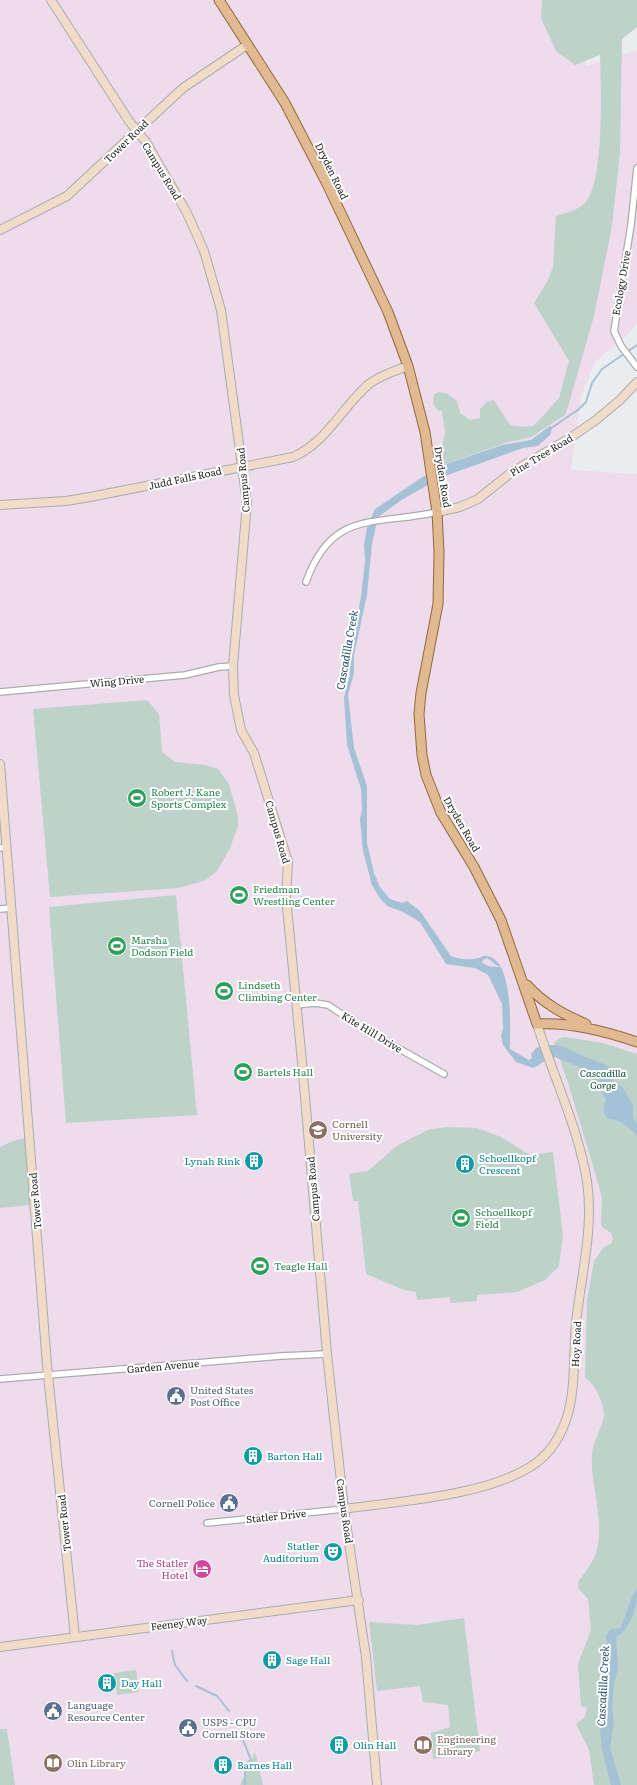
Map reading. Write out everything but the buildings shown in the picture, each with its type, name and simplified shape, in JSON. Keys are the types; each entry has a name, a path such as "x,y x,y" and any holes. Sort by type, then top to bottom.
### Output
{"main road":[{"name":"Dryden Road","path":"218,0 285,103 322,175 388,312 408,366 421,412 437,512 439,585 434,627 421,693 419,714 422,755 426,775 441,813 490,896 524,981 537,1024 563,1024 601,1031 637,1042"},
{"name":"Dryden Road","path":"524,981 541,1000 554,1010 601,1031"}],"street":[{"name":"Campus Road","path":"51,0 103,82 146,142 187,213 209,265 221,310 247,503 233,666 234,695 240,726 254,752 287,859 286,894 327,1354 344,1509 359,1600 366,1657 377,1785"},
{"name":"Tower Road","path":"0,230 67,196 183,88 247,45"},
{"name":"Ecology Drive","path":"637,168 632,225 614,322 614,331 621,346 637,367"},
{"name":"Judd Falls Road","path":"0,505 84,498 282,460 304,452 319,440 360,392 370,383 380,377 408,366"},
{"name":"Pine Tree Road","path":"437,512 460,507 478,499 512,472 570,438 596,420 620,400 637,382"},
{"path":"306,582 322,549 330,540 344,530 363,524 437,512"},
{"name":"Wing Drive","path":"0,692 185,675 214,668 233,666"},
{"name":"Tower Road","path":"0,764 3,848 12,908 48,1375 75,1637"},
{"path":"0,909 12,908"},
{"name":"Kite Hill Drive","path":"296,1005 315,1003 328,1005 366,1030 444,1074"},
{"name":"Hoy Road","path":"344,1509 431,1497 479,1488 499,1481 536,1463 559,1438 568,1414 572,1392 576,1320 588,1237 589,1210 587,1181 581,1154 537,1024"},
{"name":"Garden Avenue","path":"0,1379 281,1356 327,1354"},
{"name":"Statler Drive","path":"207,1523 344,1509"},
{"name":"Feeney Way","path":"0,1647 359,1600"}],"shaded area":[{"name":"Cornell University","path":"0,0 580,0 586,66 637,50 637,322 631,331 595,362 581,396 571,470 637,474 637,1785 0,1785"}],"green space":[{"path":"542,0 637,0 637,27 622,39 620,153 612,226 594,316 565,415 531,437 505,443 443,465 440,453 445,434 442,411 437,410 433,403 434,394 439,392 448,394 457,401 460,413 470,420 480,418 480,409 487,402 494,400 510,425 524,427 533,426 559,398 569,361 534,303 548,280 553,267 556,216 575,210 584,204 591,193 596,176 599,156 601,110 600,55 575,65 556,51 541,18"},
{"name":"Robert J. Kane Sports Complex","path":"147,700 159,714 162,752 175,762 205,765 218,769 229,784 238,817 238,826 230,848 217,871 206,880 179,888 50,897 33,709"},
{"path":"176,895 197,1115 66,1123 49,907"},
{"name":"Cascadilla Gorge","path":"565,1037 603,1043 637,1054 637,1785 594,1785 589,1750 576,1724 585,1717 587,1707 581,1706 578,1664 591,1630 588,1599 579,1589 578,1582 593,1560 598,1545 599,1522 593,1476 592,1453 604,1416 602,1403 595,1388 589,1380 585,1378 587,1300 594,1261 604,1247 611,1244 613,1239 611,1233 601,1226 602,1199 599,1186 568,1083 554,1043 558,1039"},
{"name":"Schoellkopf Field","path":"447,1127 477,1128 501,1137 530,1155 553,1152 563,1235 559,1266 545,1280 517,1292 477,1295 477,1301 450,1303 450,1297 417,1300 416,1292 404,1290 366,1274 358,1201 353,1201 349,1174 368,1171 398,1145 430,1129"},
{"path":"26,1138 31,1205 0,1208 0,1147 13,1141"},
{"path":"464,1618 480,1751 433,1759 431,1733 450,1727 448,1705 423,1702 420,1686 377,1691 369,1622 416,1625"},
{"path":"136,1670 139,1692 117,1695 114,1673"},
{"path":"0,1729 7,1729 15,1785 0,1785"},
{"path":"255,1752 263,1785 240,1785"}],"water":[{"path":"550,426 552,429 550,435 538,446 523,448 442,477 403,499 378,517 372,544 367,595 354,655 354,673 348,695 354,748 367,786 367,843 374,873 380,887 390,899 402,903 407,901 420,911 451,956 468,959 487,956 496,960 502,969 509,996 510,1049 529,1060 532,1058 531,1054 536,1048 556,1045 615,1069 612,1078 613,1083 622,1086 633,1105 633,1117 637,1124 637,1136 624,1124 617,1120 608,1119 604,1110 606,1100 602,1092 584,1069 555,1057 533,1068 516,1062 503,1045 501,1036 503,1029 502,1004 488,975 475,968 446,964 420,922 403,912 387,906 379,897 372,885 363,851 360,819 362,809 361,789 347,745 344,698 350,674 349,663 352,642 361,597 365,561 364,544 367,528 375,509 441,466 502,445 531,440","holes":["487,958 499,967 488,966 482,962"]},
{"path":"637,1589 635,1609 630,1622 616,1637 618,1668 614,1684 612,1708 614,1722 610,1747 621,1785 611,1785 602,1749 600,1731 604,1694 609,1676 606,1635 610,1630 620,1628 631,1599"}],"waterway":[{"name":"Cascadilla Creek","path":"550,429 579,409 586,402 592,383 602,369 637,345"},
{"path":"172,1651 175,1665 187,1681"},
{"path":"196,1686 217,1696 229,1711"},
{"path":"243,1740 251,1760 245,1764 245,1785"}],"place":[{"name":"Robert J. Kane Sports Complex","path":"137,798"},
{"name":"Friedman Wrestling Center","path":"239,895"},
{"name":"Marsha Dodson Field","path":"117,946"},
{"name":"Lindseth Climbing Center","path":"224,991"},
{"name":"Bartels Hall","path":"243,1072"},
{"name":"Cornell University","path":"318,1130"},
{"name":"Lynah Rink","path":"254,1161"},
{"name":"Schoellkopf Crescent","path":"465,1164"},
{"name":"Schoellkopf Field","path":"461,1218"},
{"name":"Teagle Hall","path":"260,1266"},
{"name":"United States Post Office","path":"176,1396"},
{"name":"Barton Hall","path":"253,1456"},
{"name":"Cornell Police","path":"229,1503"},
{"name":"Statler Auditorium","path":"333,1552"},
{"name":"The Statler Hotel","path":"202,1569"},
{"name":"Sage Hall","path":"272,1660"},
{"name":"Day Hall","path":"107,1683"},
{"name":"Language Resource Center","path":"53,1711"},
{"name":"USPS - CPU Cornell Store","path":"188,1728"},
{"name":"Olin Hall","path":"339,1745"},
{"name":"Engineering Library","path":"423,1745"},
{"name":"Olin Library","path":"53,1763"},
{"name":"Barnes Hall","path":"223,1765"}]}
